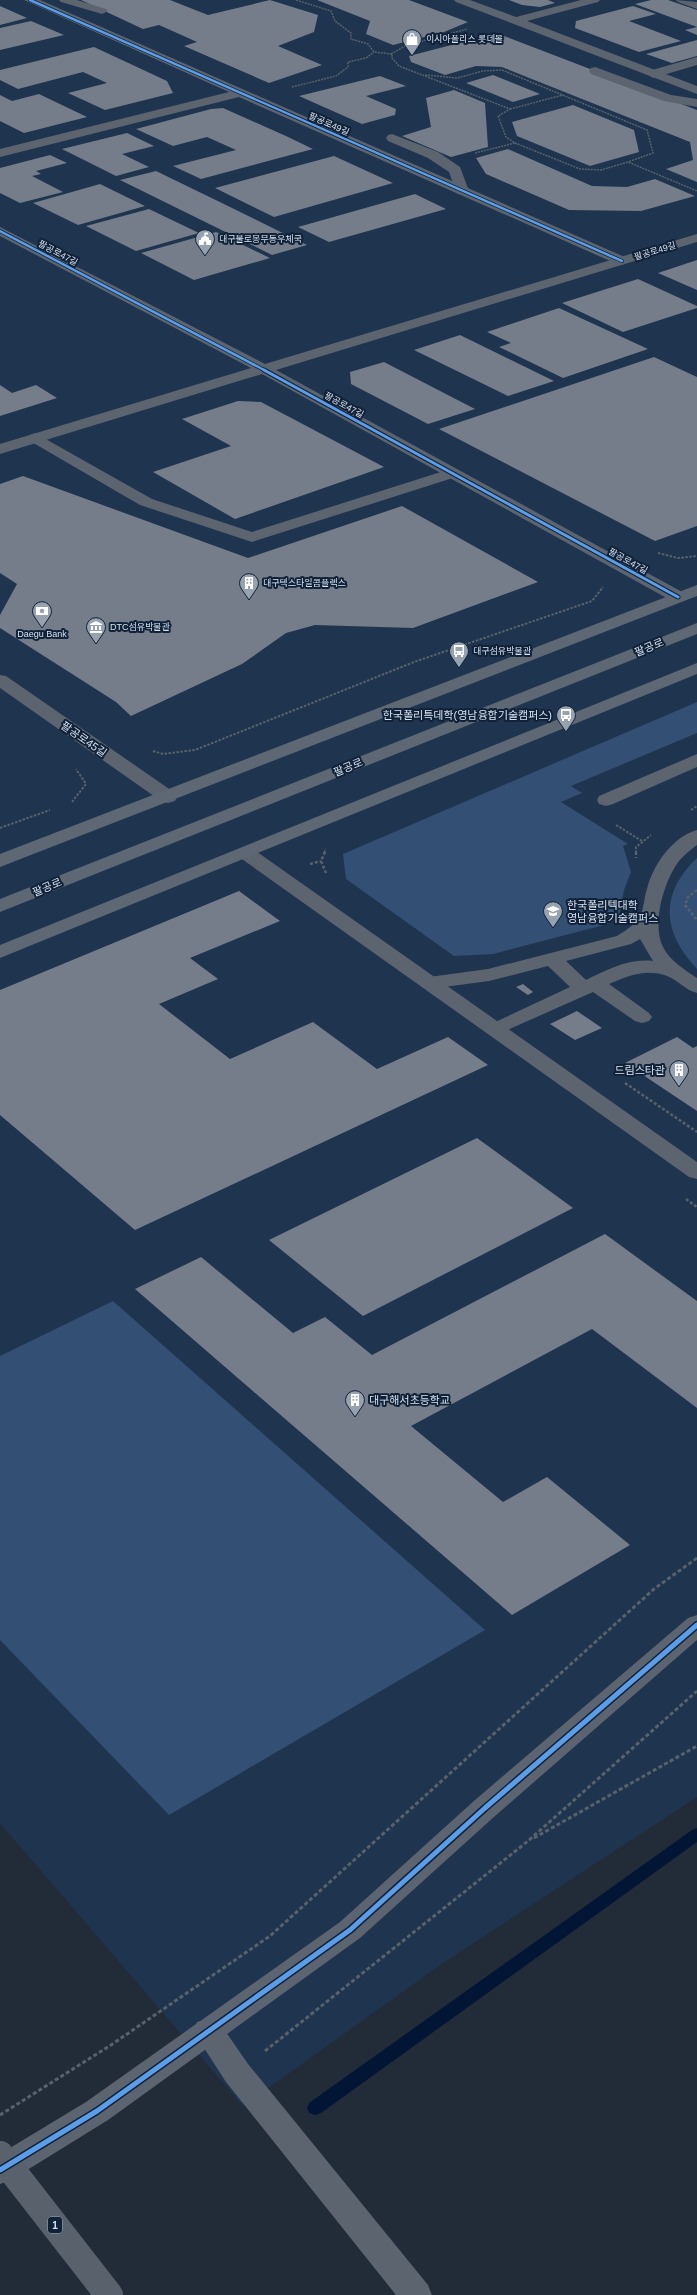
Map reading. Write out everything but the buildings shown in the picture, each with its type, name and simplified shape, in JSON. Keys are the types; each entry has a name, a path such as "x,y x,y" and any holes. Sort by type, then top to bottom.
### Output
{"highway":[{"name":"1","path":"0,2155 109,2295"}],"main road":[{"path":"0,861 697,590"},
{"name":"팔공로","path":"0,906 697,628"},
{"path":"0,952 697,668"}],"street":[{"name":"팔공로49길","path":"30,0 622,261 697,238"},
{"path":"65,0 102,11"},
{"path":"460,0 697,90"},
{"path":"515,21 594,0"},
{"path":"682,0 697,6"},
{"path":"653,74 697,61"},
{"path":"595,70 668,98 697,103"},
{"path":"0,153 240,93"},
{"path":"392,138 433,155 455,170 462,191"},
{"name":"팔공로47길","path":"0,231 261,368 678,597"},
{"path":"0,449 261,368 622,261"},
{"path":"36,438 146,502 252,537 453,473"},
{"name":"팔공로45길","path":"3,685 168,796"},
{"path":"606,800 697,760"},
{"path":"697,836 675,852 664,866 654,892 650,917 650,933 653,945 674,971 697,987"},
{"path":"246,853 697,1172"},
{"path":"429,983 480,977 624,940 637,932 650,917"},
{"path":"552,959 589,986 642,1017"},
{"path":"496,1029 623,970 637,967 653,967 674,971"},
{"path":"0,2170 97,2111 350,1930 485,1808 697,1625"},
{"path":"208,2031 237,2073 416,2295"}],"path":[{"path":"296,0 331,11 335,21 351,33 351,38 368,44 374,52"},
{"path":"286,89 340,75 347,68 348,62 366,58 374,52 392,54 407,45 468,29"},
{"path":"392,54 392,58 399,66 510,109"},
{"path":"421,74 457,78 483,71 502,70 563,95 649,131 654,153 601,170 580,169 515,143 506,137 498,116 510,109 563,95"},
{"path":"472,154 515,143"},
{"path":"628,162 697,190"},
{"path":"148,750 163,754 195,750 414,662 592,601"},
{"path":"66,804 74,801 86,784 75,768"},
{"path":"685,814 697,806"},
{"path":"0,828 51,809"},
{"path":"638,862 634,853 636,847 654,833"},
{"path":"328,875 323,868 321,861 323,854 330,846"},
{"path":"697,890 688,897 685,905 697,920"},
{"path":"619,1079 697,1132"},
{"path":"0,2115 111,2046 270,1936 654,1589 697,1558"},
{"path":"237,2073 528,1842 697,1691"},
{"path":"528,1842 697,1746"}],"shaded area":[{"path":"0,0 697,0 697,1797 443,1963 243,2106 0,1823"},
{"path":"697,702 697,733 571,786 582,793 561,802 628,844 623,846 631,872 624,890 619,917 608,924 493,954 454,956 346,879 343,854"},
{"path":"697,858 697,969 685,955 677,941 672,927 670,913 671,899 676,885"},
{"path":"113,1301 485,1630 169,1815 0,1640 0,1356"}],"waterway":[{"path":"315,2108 697,1834"}],"cycle path":[{"path":"30,0 622,261"},
{"path":"0,231 261,368 678,597"},
{"path":"0,2170 97,2111 350,1930 485,1808 697,1625"}],"place":[{"name":"이시아폴리스 롯데몰","path":"412,56"},
{"name":"대구불로봉무동우체국","path":"205,256"},
{"name":"대구텍스타일콤플렉스","path":"249,600"},
{"name":"Daegu Bank","path":"42,628"},
{"name":"DTC섬유박물관","path":"96,644"},
{"name":"대구섬유박물관","path":"459,668"},
{"name":"한국폴리특데학(영남융합기술캠퍼스)","path":"566,732"},
{"name":"한국폴리텍대학 영남융합기술캠퍼스","path":"553,928"},
{"name":"드림스타관","path":"679,1087"},
{"name":"대구해서초등학교","path":"355,1417"}]}
